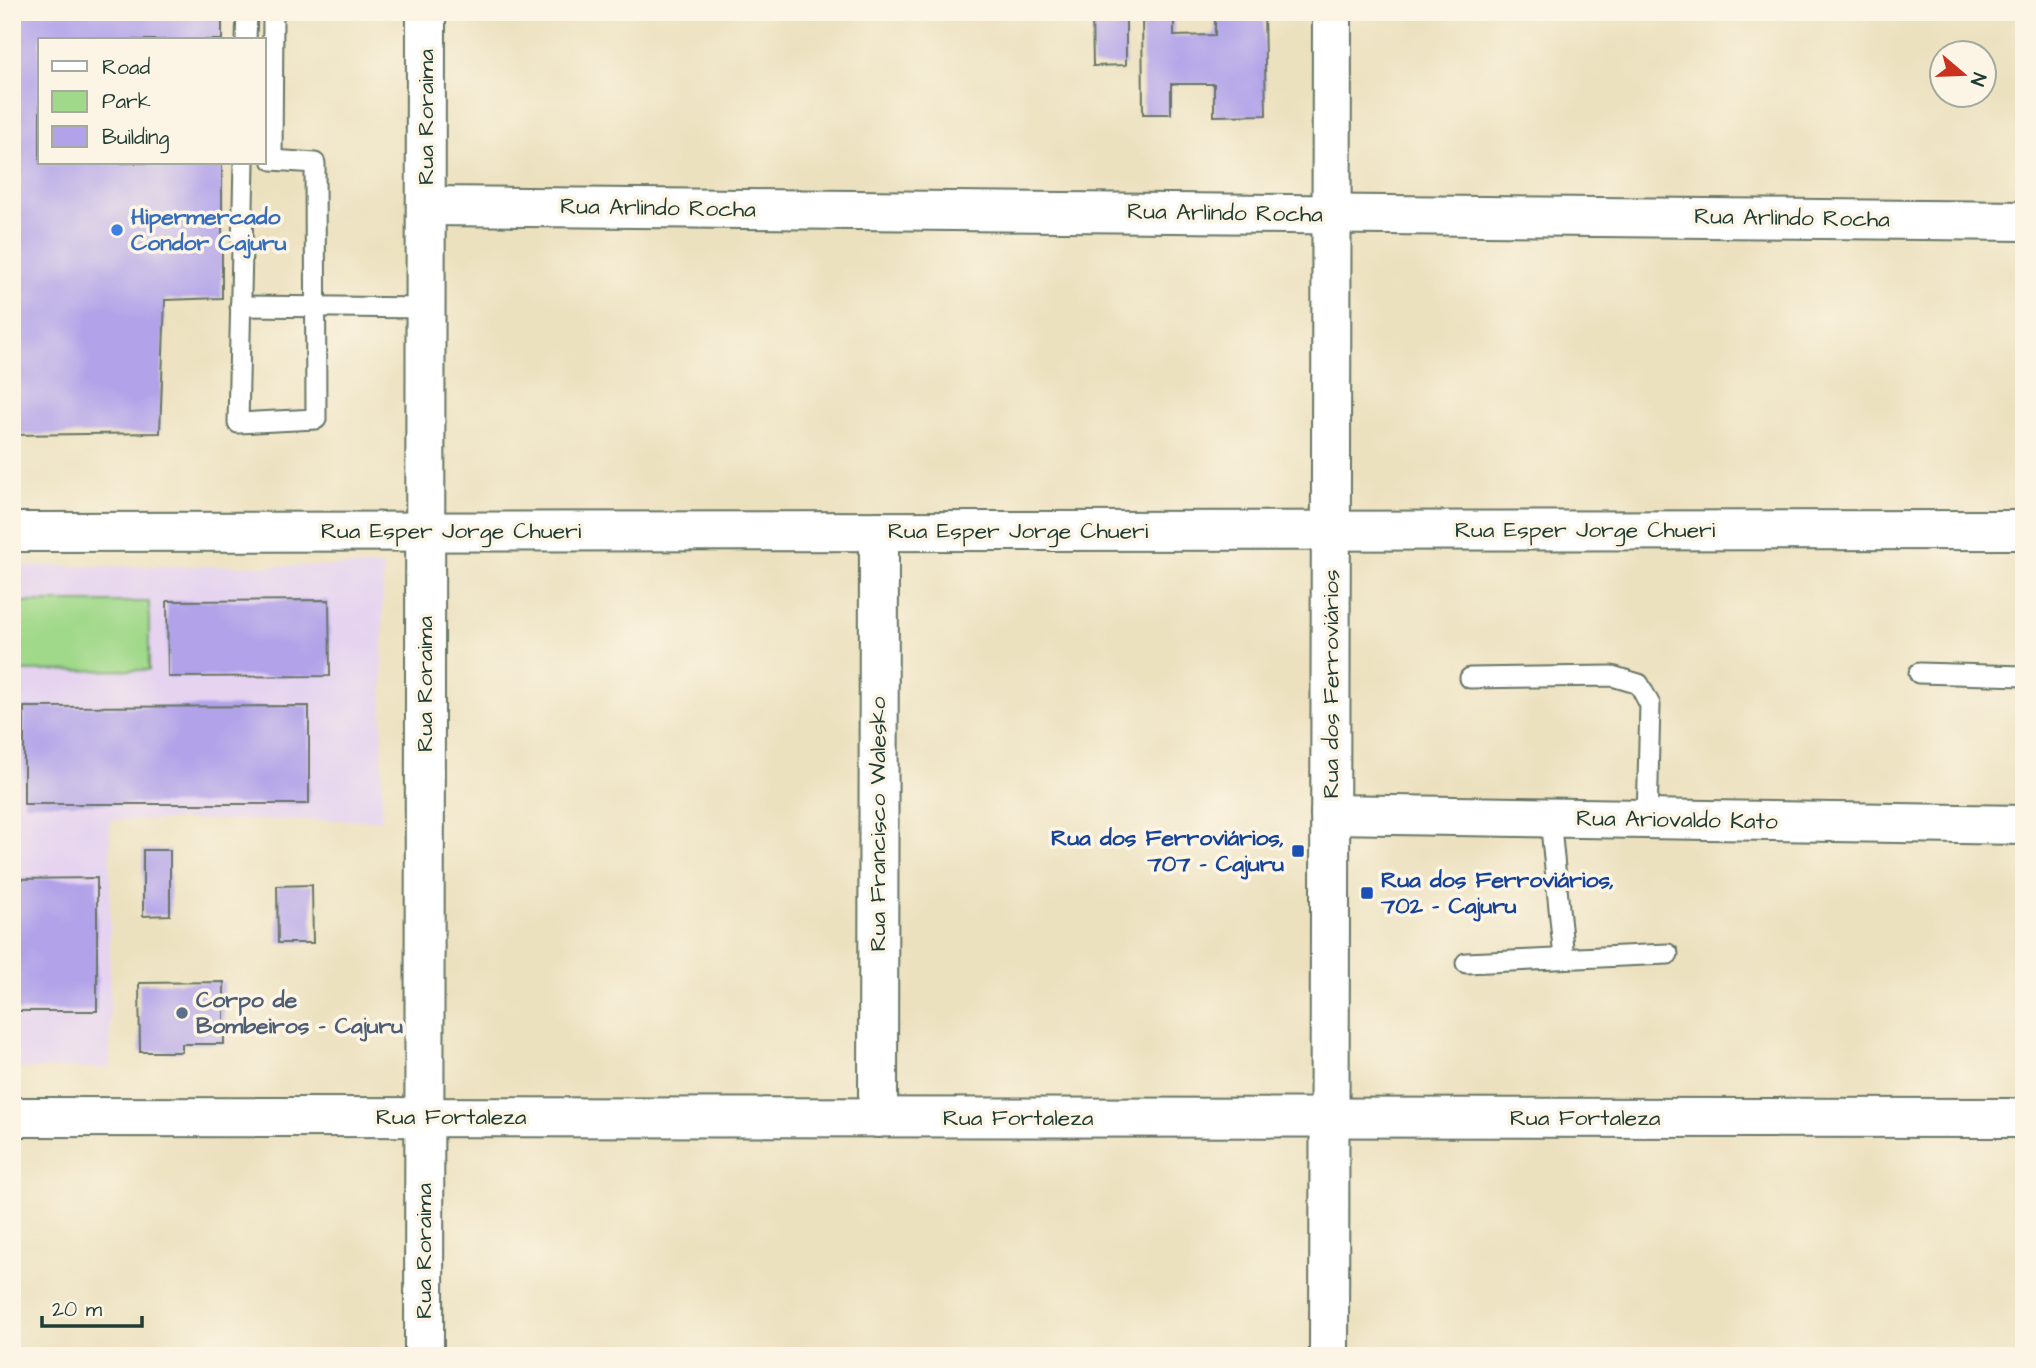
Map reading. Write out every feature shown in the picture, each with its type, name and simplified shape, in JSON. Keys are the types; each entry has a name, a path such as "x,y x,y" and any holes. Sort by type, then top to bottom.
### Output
{"street":[{"name":"Rua Roraima","path":"424,1356 426,12"},
{"name":"Rua dos Ferroviários","path":"1329,1356 1332,12"},
{"name":"Rua Arlindo Rocha","path":"426,206 2024,220"},
{"name":"Rua Esper Jorge Chueri","path":"12,532 2024,530"},
{"name":"Rua Francisco Walesko","path":"878,1118 879,531"},
{"name":"Rua Ariovaldo Kato","path":"1331,814 2024,825"},
{"name":"Rua Fortaleza","path":"12,1117 2024,1118"}],"lane":[{"path":"246,38 247,12"},
{"path":"244,164 238,423 316,419 315,163 272,160 271,12"},
{"path":"240,306 426,309"},
{"path":"1919,673 2024,676"},
{"path":"1470,678 1612,676 1639,684 1650,705 1647,820"},
{"path":"1550,818 1564,958"},
{"path":"1466,963 1668,954"}],"shaded area":[{"path":"12,566 383,566 382,820 110,820 110,1068 12,1069"}],"green space":[{"path":"13,602 149,602 149,670 13,671"}],"building":[{"name":"Hipermercado Condor Cajuru","path":"12,12 222,12 222,38 38,38 38,164 222,164 222,298 165,300 160,433 12,435"},
{"path":"1092,12 1126,12 1126,65 1093,66"},
{"path":"1142,12 1174,12 1174,36 1215,35 1215,12 1264,12 1266,115 1214,116 1214,84 1171,84 1171,114 1143,114"},
{"path":"329,600 330,676 168,677 167,601"},
{"path":"309,706 309,804 24,804 24,707"},
{"path":"143,850 170,850 170,915 143,916"},
{"path":"97,878 97,1011 12,1011 12,879"},
{"path":"312,885 313,943 278,943 277,886"},
{"name":"Corpo de Bombeiros - Cajuru","path":"224,982 224,1044 182,1044 182,1052 140,1052 139,983"}],"place":[{"name":"Hipermercado Condor Cajuru","path":"117,230"},
{"name":"Rua dos Ferroviários, 707 - Cajuru","path":"1298,851"},
{"name":"Rua dos Ferroviários, 702 - Cajuru","path":"1367,893"},
{"name":"Corpo de Bombeiros - Cajuru","path":"182,1013"}]}
